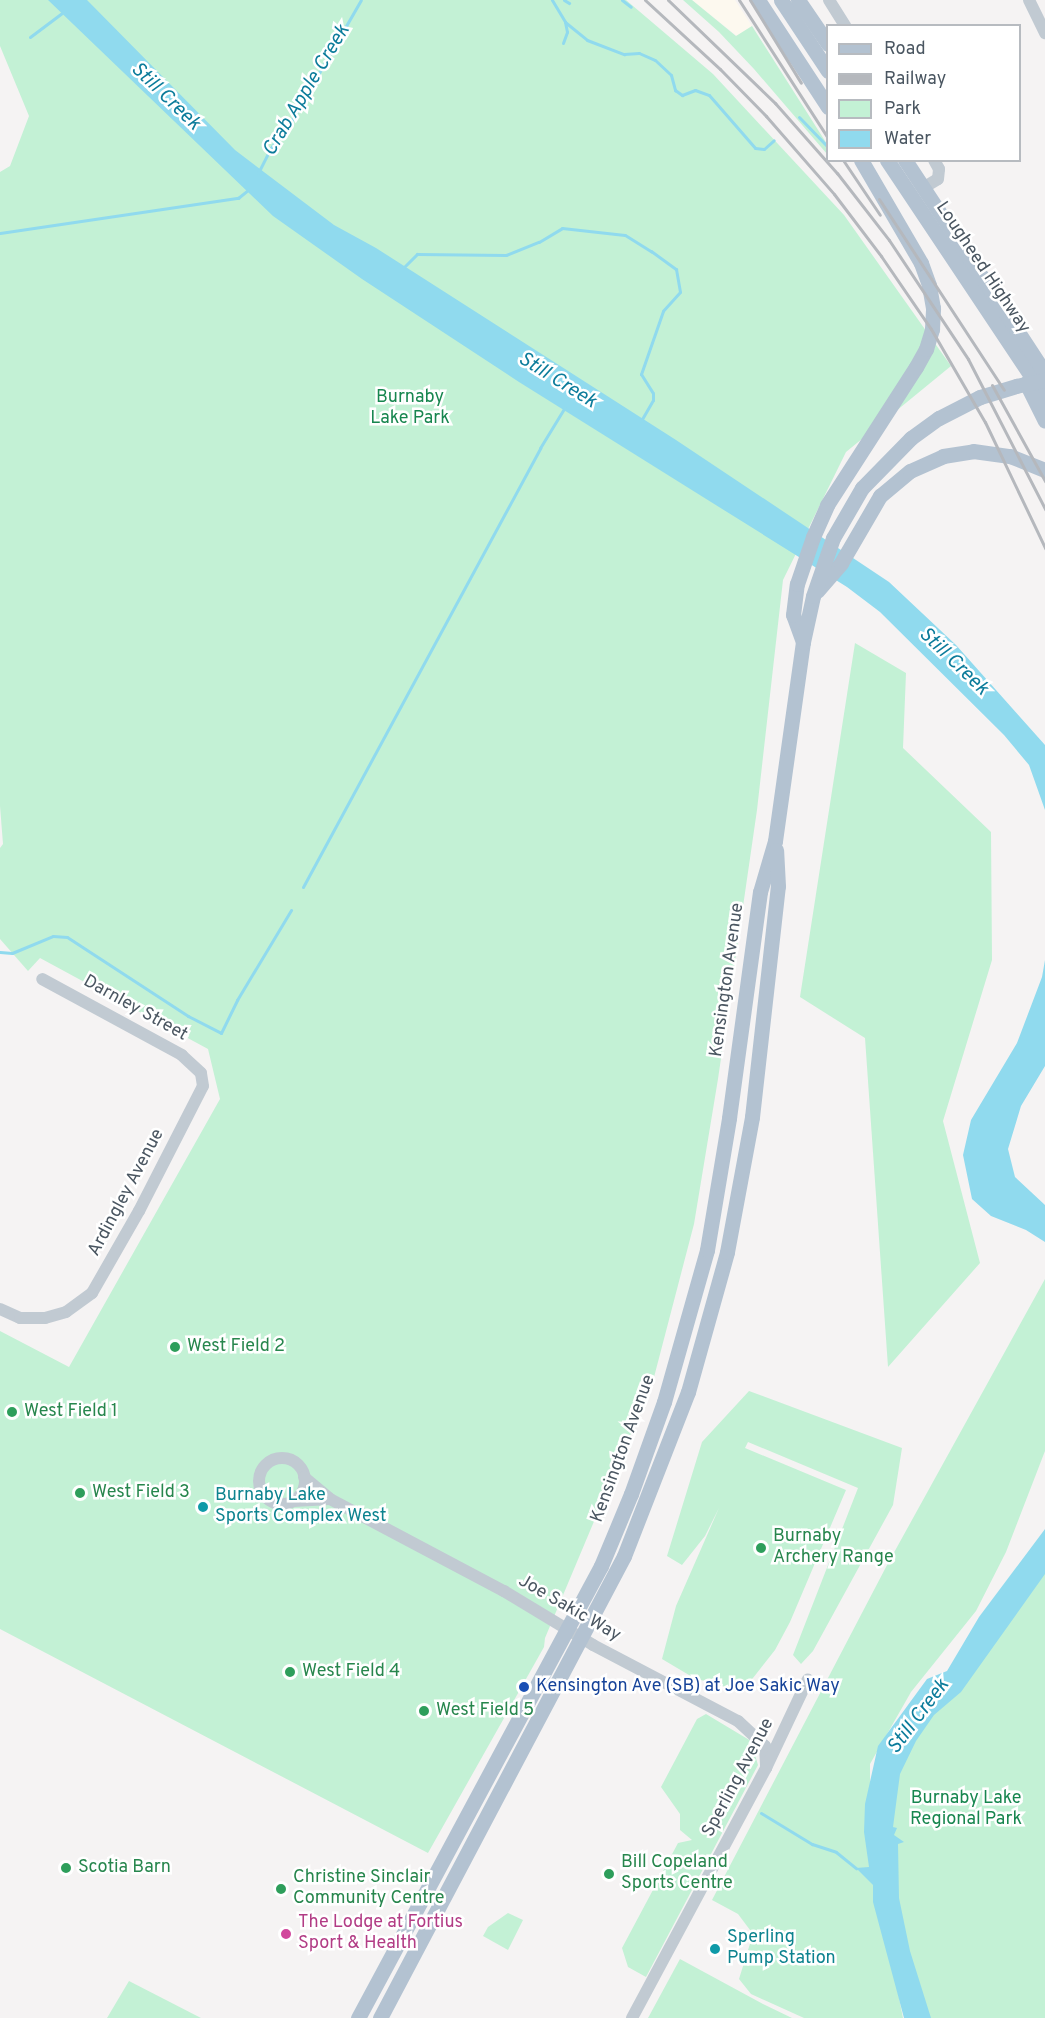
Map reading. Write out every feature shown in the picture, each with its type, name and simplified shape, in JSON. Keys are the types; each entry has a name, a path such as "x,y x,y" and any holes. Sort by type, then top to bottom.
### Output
{"main road":[{"path":"758,0 826,104"},
{"path":"781,0 826,68"},
{"path":"798,0 826,41"},
{"path":"803,642 793,615 797,584 813,537 827,505 926,349 932,319 929,285 898,222 862,162"},
{"name":"Lougheed Highway","path":"888,162 1045,396"},
{"name":"Lougheed Highway","path":"906,162 1045,373"},
{"path":"1003,334 1045,421"},
{"name":"Kensington Avenue","path":"358,2018 601,1566 631,1494 675,1365 707,1250 729,1118 760,892 775,841 803,642 813,596 832,538 848,507 877,469 939,418 980,397 1045,380"},
{"path":"813,596 842,563 880,496 910,471 943,456 973,451 1010,456 1045,470"},
{"name":"Kensington Avenue","path":"380,2018 624,1556 648,1501 688,1392 727,1252 752,1117 778,886 775,841"}],"street":[{"path":"829,0 844,24"},
{"path":"1029,0 1045,33"},
{"path":"923,188 938,179 939,169 935,162"},
{"name":"Darnley Street","path":"42,978 182,1055 196,1067 203,1080"},
{"name":"Ardingley Avenue","path":"0,1309 20,1318 66,1312 81,1303 99,1283 200,1096 203,1080"},
{"name":"Joe Sakic Way","path":"330,1499 280,1504 267,1499 260,1486 261,1471 272,1461 286,1459 300,1466 304,1477 330,1499 504,1591 582,1639 738,1721 765,1746 766,1768"},
{"path":"293,1501 302,1491 304,1477"},
{"name":"Sperling Avenue","path":"632,2018 766,1768 808,1679"}],"shaded area":[{"path":"692,0 735,0 752,26 737,36"}],"green space":[{"name":"Burnaby Lake Park","path":"0,0 626,0 713,74 844,215 951,366 846,452 783,580 757,810 718,1079 694,1224 653,1381 545,1638 544,1647 428,1853 0,1629 0,1331 69,1367 220,1099 208,1049 40,958 28,971 0,939 0,848 3,844 0,806 0,172 10,166 29,116 0,46"},
{"path":"683,0 692,0 736,36 752,26 826,142 826,153 754,69 719,32"},
{"path":"855,643 906,673 903,748 991,832 992,960 943,1121 980,1263 888,1367 865,1038 800,997"},
{"path":"1045,1279 1045,1451 1006,1552 976,1611 911,1692 870,1764 870,1852 903,2018 804,2018 751,1994 739,1979 753,1934 738,1914 712,1900 886,1567"},
{"path":"749,1391 902,1448 893,1505 813,1651 801,1664 793,1655 858,1488 748,1442 745,1448 846,1490 790,1622 775,1650 753,1678 740,1689 732,1689 694,1678 662,1659 676,1606 719,1508 705,1536 682,1565 667,1556 702,1442"},
{"name":"Burnaby Lake Regional Park","path":"1045,1561 1045,2018 926,2018 901,1929 885,1796 919,1724"},
{"path":"706,1714 751,1741 758,1765 646,1977 628,1967 622,1948 678,1843 692,1840 680,1830 680,1814 661,1787 697,1719"},
{"path":"508,1913 523,1920 508,1950 483,1936 488,1927"},
{"path":"680,1959 763,2004 792,2018 648,2018"},
{"path":"129,1981 201,2018 107,2018"}],"water":[{"name":"Still Creek","path":"48,0 87,0 235,150 334,225 376,248 676,440 889,582 956,645 1045,745 1045,810 1029,765 1004,735 880,612 847,587 519,382 362,279 273,216"},
{"path":"1045,960 1045,1066 1021,1106 1008,1149 1015,1177 1045,1205 1045,1242 1026,1230 991,1216 972,1199 963,1155 971,1120 1017,1043 1042,977"},
{"name":"Still Creek","path":"1045,1529 1045,1574 961,1692 934,1715 916,1741 900,1774 893,1827 897,1828 894,1835 904,1842 898,1844 899,1898 910,1951 931,2018 904,2018 873,1902 873,1885 856,1868 869,1867 864,1832 865,1804 878,1746 927,1679 947,1671 979,1617"}],"waterway":[{"name":"Crab Apple Creek","path":"258,173 270,149 289,125 361,0"},
{"name":"Crab Apple Creek","path":"552,0 565,22 587,40 624,54 639,53 655,60 671,75 675,90 682,95 695,90 709,95 755,148 764,149 774,140"},
{"path":"564,0 569,3"},
{"path":"622,0 631,7"},
{"path":"30,37 62,13"},
{"path":"563,43 567,32 565,22"},
{"name":"Crab Apple Creek","path":"799,117 826,145"},
{"path":"0,233 238,198 248,190"},
{"path":"403,268 417,254 506,255 539,242 562,228 625,235 651,251 676,269 680,292 663,311 641,374 653,393 653,400 641,421"},
{"name":"Still Creek","path":"303,887 540,448 565,407"},
{"path":"0,952 12,953 53,936 67,937 188,1016 221,1033 237,1000 291,910"},
{"path":"761,1813 812,1844 836,1852 856,1868"}],"railway":[{"path":"645,0 720,69 766,116 834,194 881,256 931,329 985,422 1045,548"},
{"path":"668,0 775,103 826,161"},
{"path":"739,0 826,135"},
{"path":"750,0 801,83"},
{"path":"827,162 889,240 968,359 1045,509"},
{"path":"844,162 880,215"},
{"path":"879,199 1004,390"},
{"path":"992,385 1045,481"}],"place":[{"name":"West Field 2","path":"175,1347"},
{"name":"West Field 1","path":"12,1412"},
{"name":"West Field 3","path":"80,1493"},
{"name":"Burnaby Lake Sports Complex West","path":"203,1507"},
{"name":"Burnaby Archery Range","path":"761,1548"},
{"name":"West Field 4","path":"290,1672"},
{"name":"Kensington Ave (SB) at Joe Sakic Way","path":"524,1687"},
{"name":"West Field 5","path":"424,1711"},
{"name":"Scotia Barn","path":"66,1868"},
{"name":"Bill Copeland Sports Centre","path":"609,1874"},
{"name":"Christine Sinclair Community Centre","path":"281,1889"},
{"name":"The Lodge at Fortius Sport & Health","path":"286,1934"},
{"name":"Sperling Pump Station","path":"715,1949"}]}
